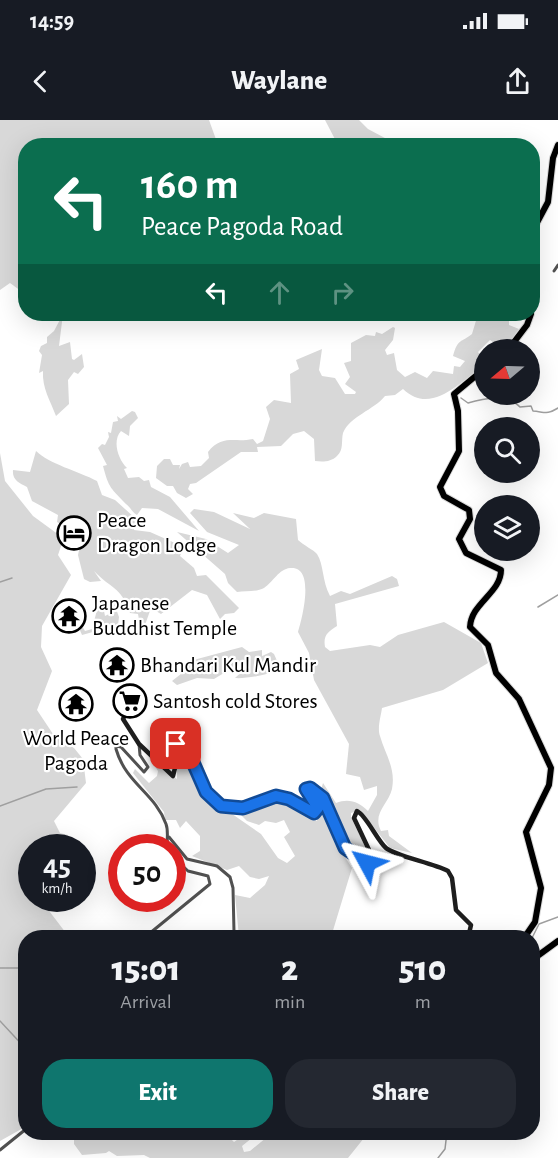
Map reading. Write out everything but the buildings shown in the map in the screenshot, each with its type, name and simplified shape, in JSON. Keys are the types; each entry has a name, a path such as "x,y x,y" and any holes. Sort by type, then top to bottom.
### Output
{"highway":[{"path":"540,217 548,202 553,158 558,146"},
{"path":"516,339 528,321"},
{"path":"474,377 454,394 458,411 459,451 440,487 444,496 469,510 470,519 459,539 466,553 493,564 501,570 500,579 476,608 470,627 488,645 496,673 519,699 552,772 546,791 526,832 541,888 535,922 530,930"},
{"path":"540,954 558,941"}],"main road":[{"path":"137,710 125,715 123,719 140,744 173,776 177,765 174,745 181,745 192,760 206,792 221,806 243,808 276,796 289,799 314,813 318,808 306,789 310,788 323,798 345,848 367,863 374,880 378,875 378,869 354,818 355,812 360,812 386,848 448,871 452,878 456,910 471,925 470,930"}],"street":[{"path":"554,271 558,265"},
{"path":"140,744 138,750 147,771 140,770 118,745 116,749 118,756 131,781 147,793 166,823 168,834"},
{"path":"186,856 190,861 217,867 230,878 234,930"},
{"path":"186,869 208,876 210,884 186,904"},
{"path":"154,930 176,912"},
{"path":"0,1150 18,1135"}],"shaded area":[{"path":"0,120 209,120 215,138 18,138 18,289 10,283 0,290"},
{"path":"325,120 359,120 368,129 385,138 334,138"},
{"path":"59,321 62,321 59,346 70,342 72,359 82,354 84,367 78,374 74,372 68,380 69,404 56,416 45,388 43,371 39,373 42,355 39,351 41,346 47,343 47,337 54,331"},
{"path":"476,321 509,321 509,325 519,329 512,339 474,339 474,373 445,394 424,399 403,389 395,395 385,396 346,427 341,451 332,459 315,461 314,439 304,431 293,434 281,446 257,447 258,452 241,452 196,483 190,484 188,489 193,494 186,498 177,493 173,486 167,486 156,478 157,466 164,459 170,459 173,465 180,465 179,469 182,464 188,462 190,467 201,466 209,458 208,452 218,443 253,439 257,444 263,441 270,419 266,407 274,400 291,403 290,374 299,369 296,360 322,349 319,370 322,376 335,378 345,394 355,394 356,392 345,384 350,377 344,363 351,361 351,343 366,335 375,336 376,332 382,334 395,328 393,340 385,350 387,355 394,353 397,370 405,377 415,372 427,378 433,371 453,374 454,366 460,367 465,361 453,356 460,342 472,334"},
{"path":"132,411 138,418 130,426 129,436 121,431 117,440 119,455 127,468 124,469 128,478 139,477 144,481 149,480 151,487 170,497 199,531 158,509 142,508 137,515 109,484 103,466 107,465 98,448 102,444 105,445 113,422 118,421 117,416 121,419"},
{"path":"36,451 56,464 97,481 102,495 115,500 135,518 134,530 150,532 184,547 180,556 194,568 197,576 206,575 239,608 234,613 225,614 220,619 207,595 192,590 161,614 151,608 145,625 140,625 138,614 130,613 119,592 94,571 101,581 90,582 84,579 78,555 82,536 57,522 58,515 32,501 27,487 15,479 13,470 30,472"},
{"path":"0,453 5,481 33,516 59,535 62,543 58,555 71,575 42,626 41,647 52,671 37,710 53,734 74,748 83,759 86,783 54,821 60,833 64,834 18,834 18,912 50,912 64,930 18,930 18,1131 0,1141"},
{"path":"194,509 214,512 250,529 233,513 254,518 264,513 296,519 298,540 317,554 330,596 341,591 350,594 392,576 397,579 399,586 335,604 337,626 329,632 325,640 325,647 330,651 370,645 380,647 398,635 444,622 481,643 488,663 443,690 382,708 379,733 393,774 393,781 390,795 379,814 379,825 381,831 388,830 389,836 412,853 390,848 360,810 351,813 368,853 372,873 367,863 344,843 321,790 323,783 336,803 354,802 368,811 377,795 377,786 364,790 360,777 346,774 349,744 314,680 309,653 298,632 305,594 303,575 298,569 286,569 264,588 237,592 228,583 225,574 177,532 206,539 228,553 239,545 207,532 190,513"},
{"path":"75,599 79,604 79,621 85,631 92,629 97,610 103,606 105,616 109,614 107,606 114,603 119,617 118,625 82,635 76,621 78,605 75,601 66,601"},
{"path":"242,647 249,652 262,650 262,656 271,652 278,663 277,669 257,676 235,678 248,666 247,659 214,679 197,678 177,685 172,681 186,670 186,662"},
{"path":"177,748 186,757 206,795 219,808 222,807 261,834 278,858 287,863 295,856 284,837 290,832 284,820 276,823 265,821 259,825 247,821 237,811 275,797 288,801 317,821 321,804 343,854 352,868 333,930 238,930 235,895 250,898 265,885 269,876 259,879 250,877 239,866 227,870 192,856 200,851 200,836 186,821 180,828 176,820 165,820 164,812 133,773 135,769 149,783 157,776 158,771 148,756 177,779"},
{"path":"74,1140 232,1140 234,1142 249,1140 242,1146 244,1152 250,1151 263,1140 362,1140 348,1158 150,1158 144,1155 117,1156 109,1151 82,1155 74,1144"}],"waterway":[{"path":"461,398 468,403 488,399 509,400 520,407 531,406 533,411 551,412 558,408"},
{"path":"0,582 12,578"},
{"path":"538,607 558,595"},
{"path":"0,806 46,789 77,787"},
{"path":"536,930 539,924 558,917"},
{"path":"0,968 18,968"},
{"path":"0,1021 18,1040"},
{"path":"438,1158 445,1149 446,1140"}],"place":[{"name":"Peace Dragon Lodge","path":"74,533"},
{"name":"Japanese Buddhist Temple","path":"69,616"},
{"name":"Bhandari Kul Mandir","path":"117,665"},
{"name":"Santosh cold Stores","path":"130,701"},
{"name":"World Peace Pagoda","path":"76,704"}],"route":[{"path":"176,744 181,745 192,760 206,792 216,804 221,806 243,808 255,805 272,796 282,796 314,813 318,808 307,792 307,787 310,788 323,798 345,848 367,863"}]}
